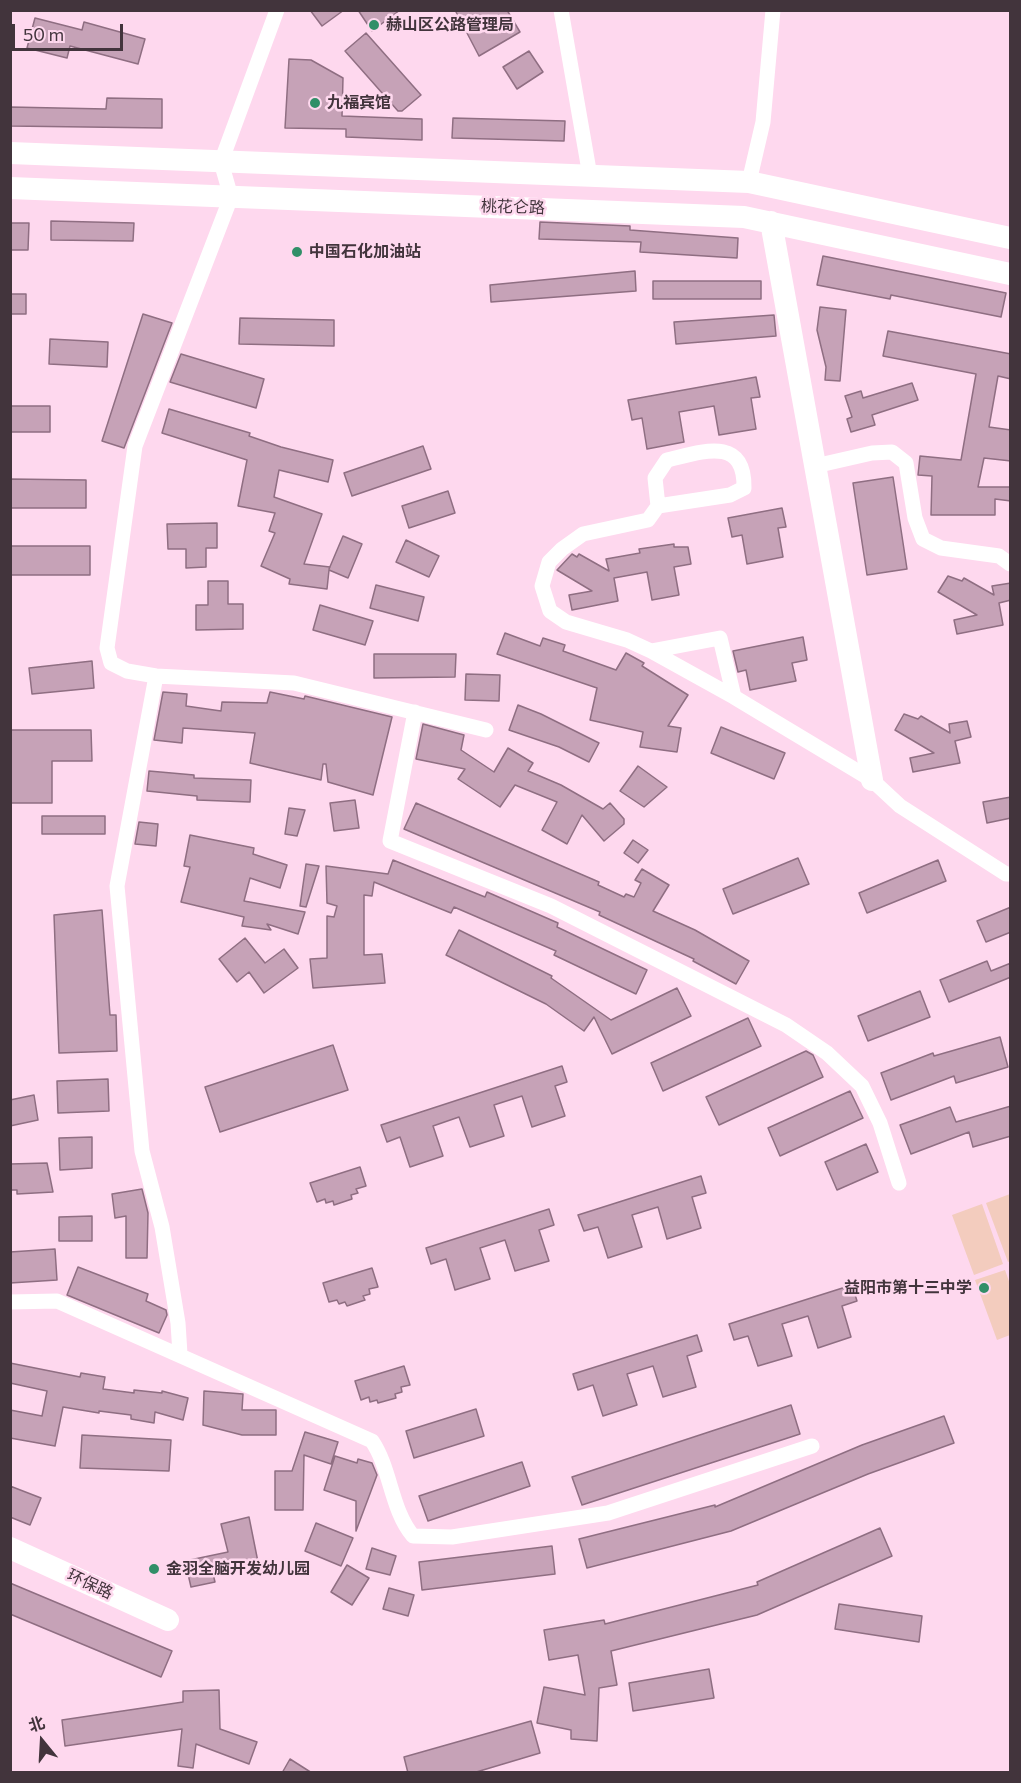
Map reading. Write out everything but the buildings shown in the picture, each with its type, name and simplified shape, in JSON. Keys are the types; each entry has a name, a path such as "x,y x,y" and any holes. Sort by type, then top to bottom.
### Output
{"main road":[{"name":"桃花仑路","path":"10,153 749,182 1011,238"},
{"name":"桃花仑路","path":"10,188 744,217 1011,274"},
{"path":"771,222 872,780"},
{"name":"环保路","path":"10,1548 168,1620"}],"street":[{"path":"277,10 221,162 231,197 135,446 107,648 111,663 127,671 156,676 294,683 486,730"},
{"path":"561,10 590,176"},
{"path":"749,182 763,122 773,10"},
{"path":"658,507 655,478 667,460 718,449 735,458 744,471 744,488 730,495 658,507 648,519 583,534 549,562 542,586 550,611 566,622 627,640 651,651 734,697 872,780 900,807 979,860 1006,874 1011,874"},
{"path":"815,466 872,453 892,452 906,463 915,518 923,539 941,548 999,556 1011,564"},
{"path":"651,651 720,638 734,697"},
{"path":"156,676 117,885 142,1151 162,1227 178,1323 180,1354"},
{"path":"415,712 390,841 551,906 786,1025 827,1053 862,1086 880,1123 899,1183"},
{"path":"10,1302 57,1301 372,1441 383,1458 404,1525 414,1536 452,1537 608,1513 812,1446"}],"shaded area":[{"path":"1010,1194 1010,1261 1008,1262 986,1203"},
{"path":"982,1204 1003,1264 974,1275 952,1215"},
{"path":"1005,1270 1010,1284 1010,1335 997,1340 975,1280"}],"place":[{"name":"赫山区公路管理局","path":"374,25"},
{"name":"九福宾馆","path":"315,103"},
{"name":"中国石化加油站","path":"297,252"},
{"name":"益阳市第十三中学","path":"984,1288"},
{"name":"金羽全脑开发幼儿园","path":"154,1569"}]}
